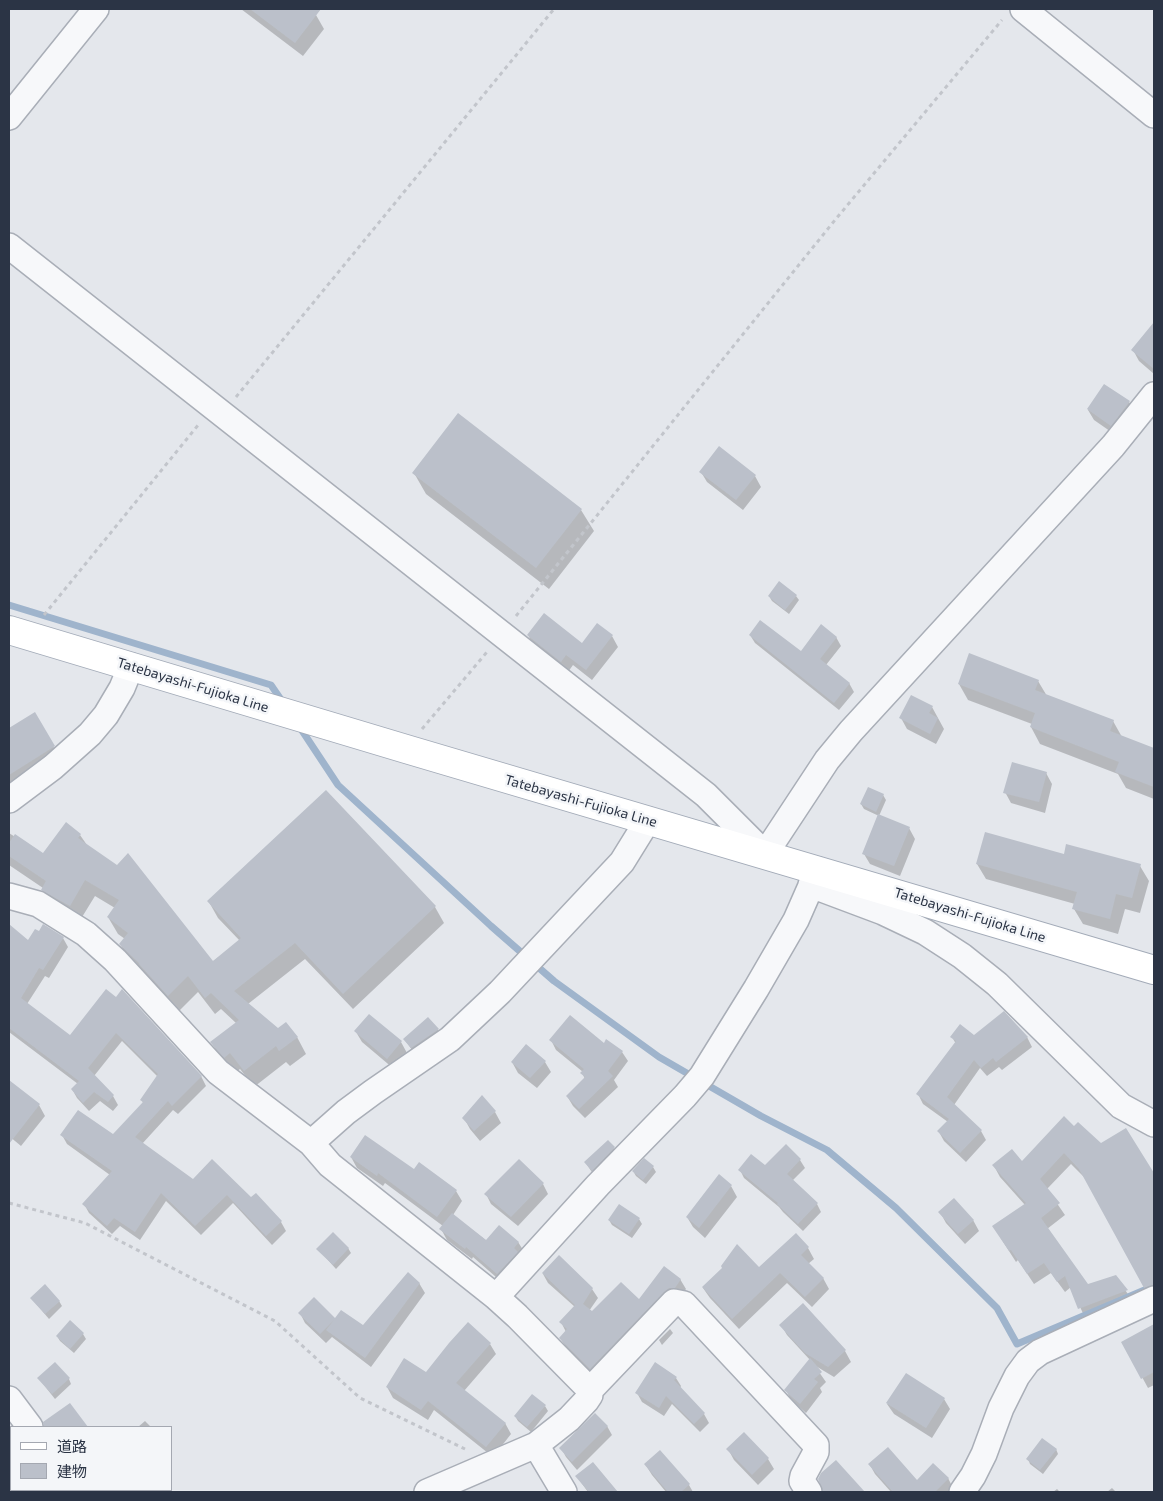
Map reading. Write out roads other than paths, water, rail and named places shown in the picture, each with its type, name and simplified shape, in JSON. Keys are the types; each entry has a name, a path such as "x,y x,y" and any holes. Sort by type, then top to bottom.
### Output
{"main road":[{"name":"Tatebayashi-Fujioka Line","path":"18,632 406,749 765,854 814,877 1154,970"}],"street":[{"path":"9,117 96,9"},
{"path":"1014,12 1154,116"},
{"path":"9,246 706,795 765,854 827,760 851,731 1113,446 1154,395"},
{"path":"9,800 53,768 90,734 106,715 122,688 131,666"},
{"path":"311,1143 346,1112 450,1039 500,992 622,862 648,820"},
{"path":"496,1297 598,1185 686,1096 702,1076 791,929 814,877 925,932 962,956 998,984 1121,1106 1154,1124"},
{"path":"9,896 38,904 86,934 115,960 218,1072 311,1143 330,1165 496,1297 590,1390"},
{"path":"962,1492 973,1476 984,1454 1001,1408 1017,1376 1028,1361 1040,1352 1154,1299"},
{"path":"427,1492 536,1445 569,1419 590,1395 590,1390 674,1302 684,1304 816,1445 816,1452 802,1481 809,1492"},
{"path":"9,1399 29,1426"},
{"path":"536,1445 564,1492"}],"waterway":[{"path":"9,605 271,685 284,704"},
{"path":"299,726 338,785 491,926 554,981 659,1057 761,1116 827,1150 896,1208 997,1308 1017,1344 1154,1286"}]}
